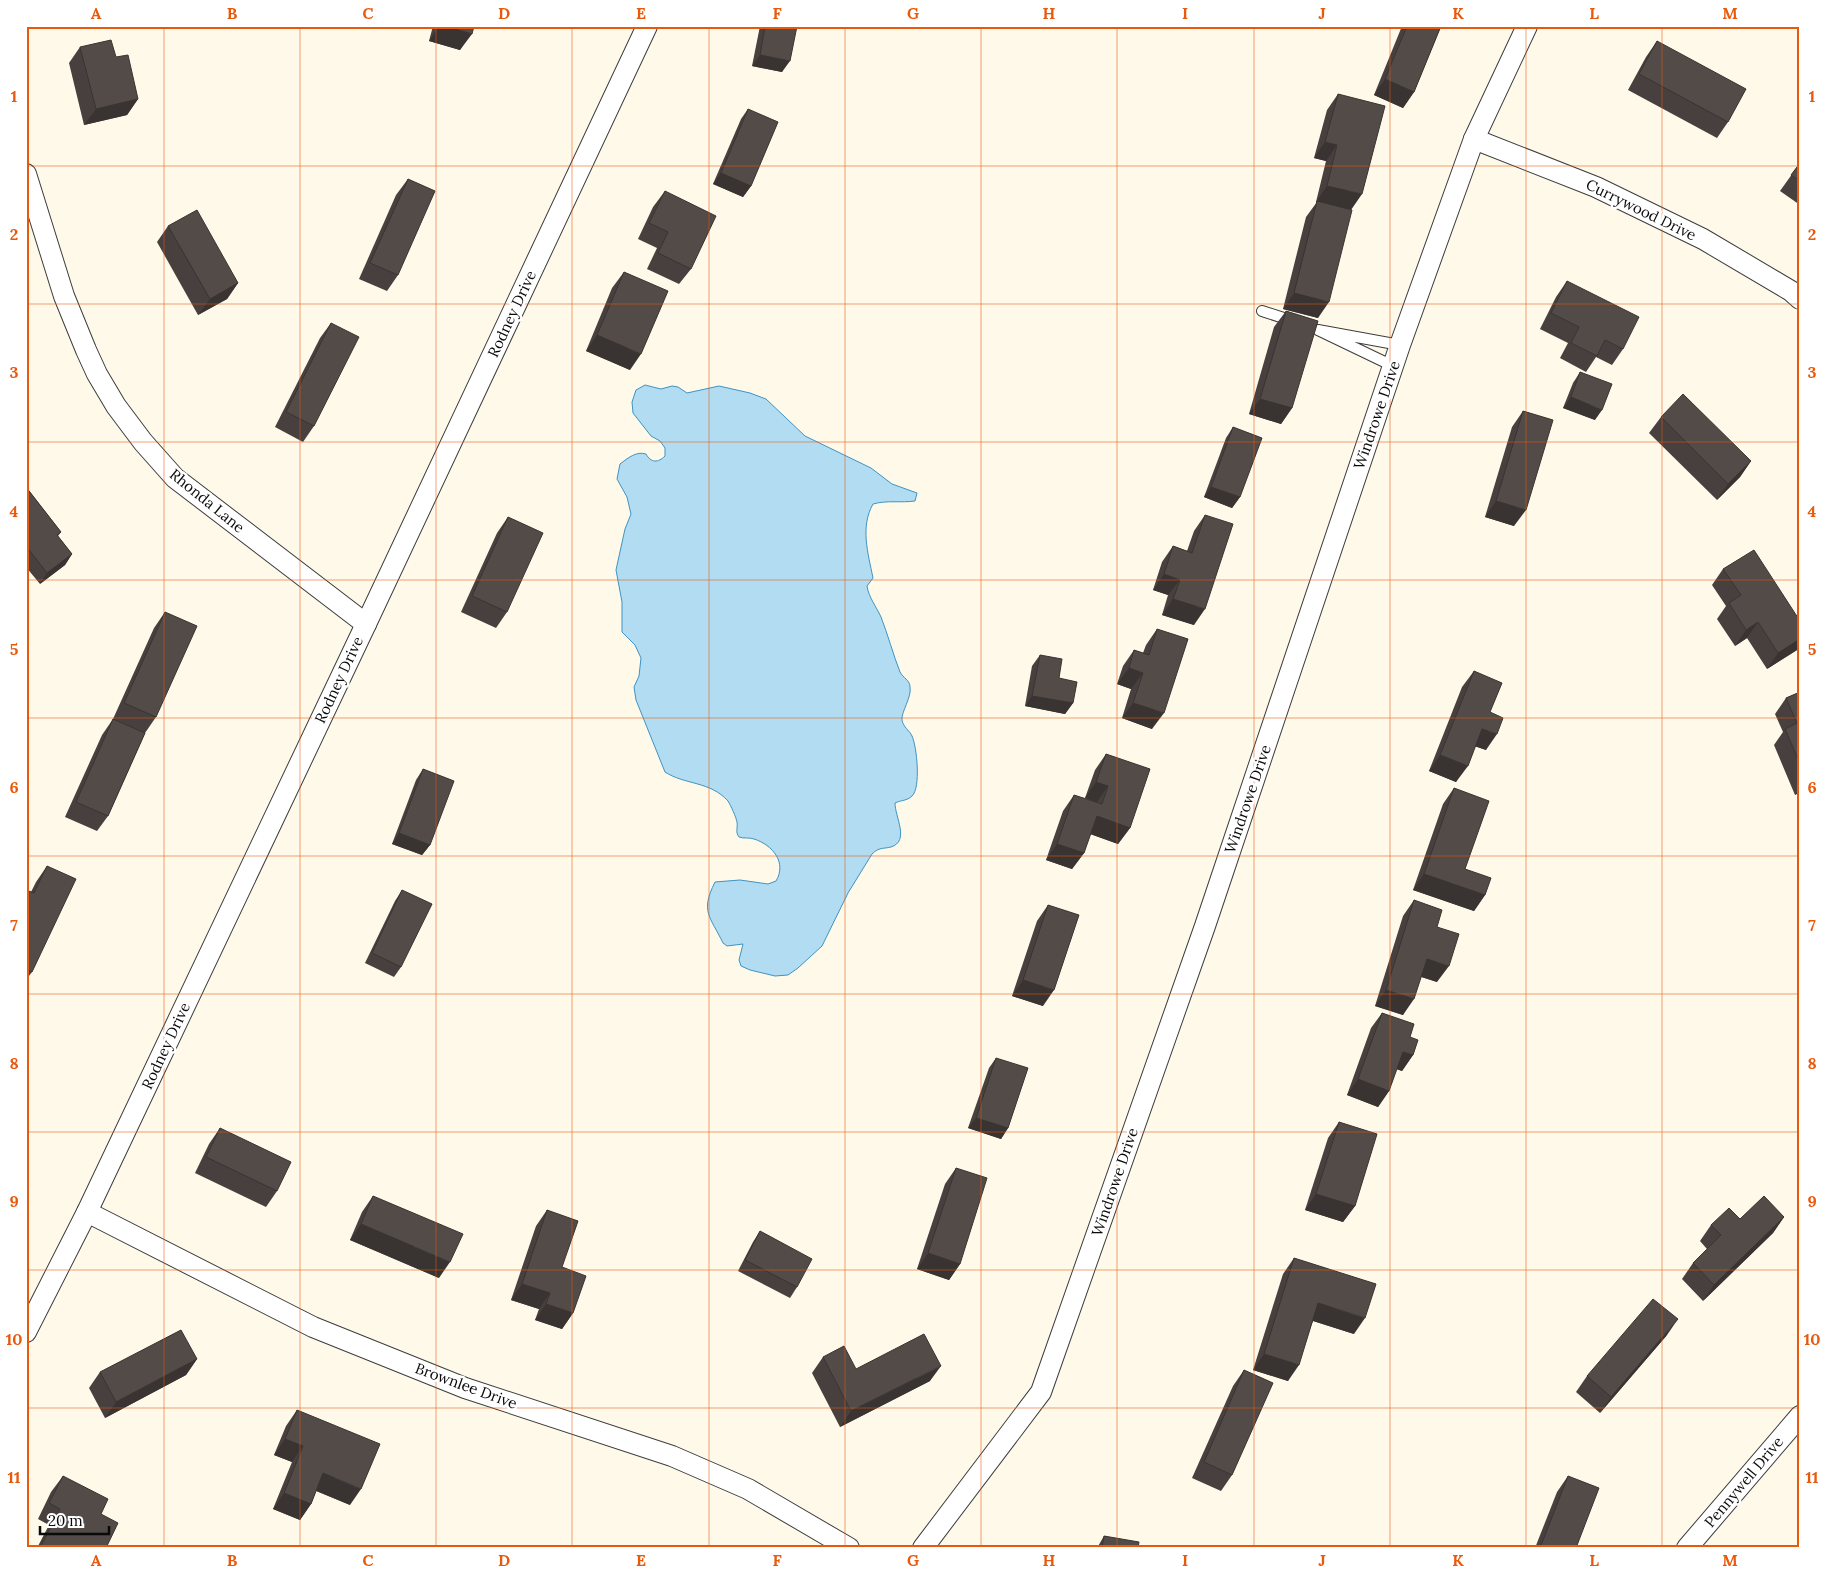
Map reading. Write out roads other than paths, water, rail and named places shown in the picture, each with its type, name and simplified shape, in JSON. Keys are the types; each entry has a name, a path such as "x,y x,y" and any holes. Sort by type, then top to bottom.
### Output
{"street":[{"name":"Rodney Drive","path":"26,1332 87,1212 647,26"},
{"name":"Windrowe Drive","path":"923,1548 1041,1392 1208,918 1400,345 1474,139 1527,26"},
{"name":"Currywood Drive","path":"1474,139 1596,187 1702,239 1790,291 1800,299"},
{"name":"Rhonda Lane","path":"26,174 64,296 86,350 116,406 142,442 175,478 366,624"},
{"name":"Brownlee Drive","path":"87,1212 313,1327 465,1388 672,1456 748,1489 849,1548"},
{"name":"Pennywell Drive","path":"1687,1548 1800,1416"}],"lane":[{"path":"1262,311 1309,326 1400,345"},
{"path":"1309,326 1393,366"}],"water":[{"path":"645,385 661,389 672,386 678,387 687,393 719,386 750,393 766,399 805,436 871,468 892,484 917,493 915,501 873,504 869,513 866,531 867,550 873,578 867,586 868,590 881,617 900,672 910,685 902,720 914,741 917,767 915,792 908,799 895,803 901,834 900,840 891,847 879,849 872,854 848,893 822,946 788,975 775,976 741,966 739,960 743,944 727,946 723,943 708,914 708,900 715,882 740,880 768,884 776,881 780,868 779,861 772,850 761,842 752,838 739,837 737,822 733,812 728,801 721,795 705,786 665,772 636,700 634,687 639,676 641,658 635,645 622,632 622,602 616,570 625,529 631,514 627,497 617,479 620,464 632,456 642,453 655,461 665,456 665,448 660,441 651,436 633,413 632,402 636,390"}]}
